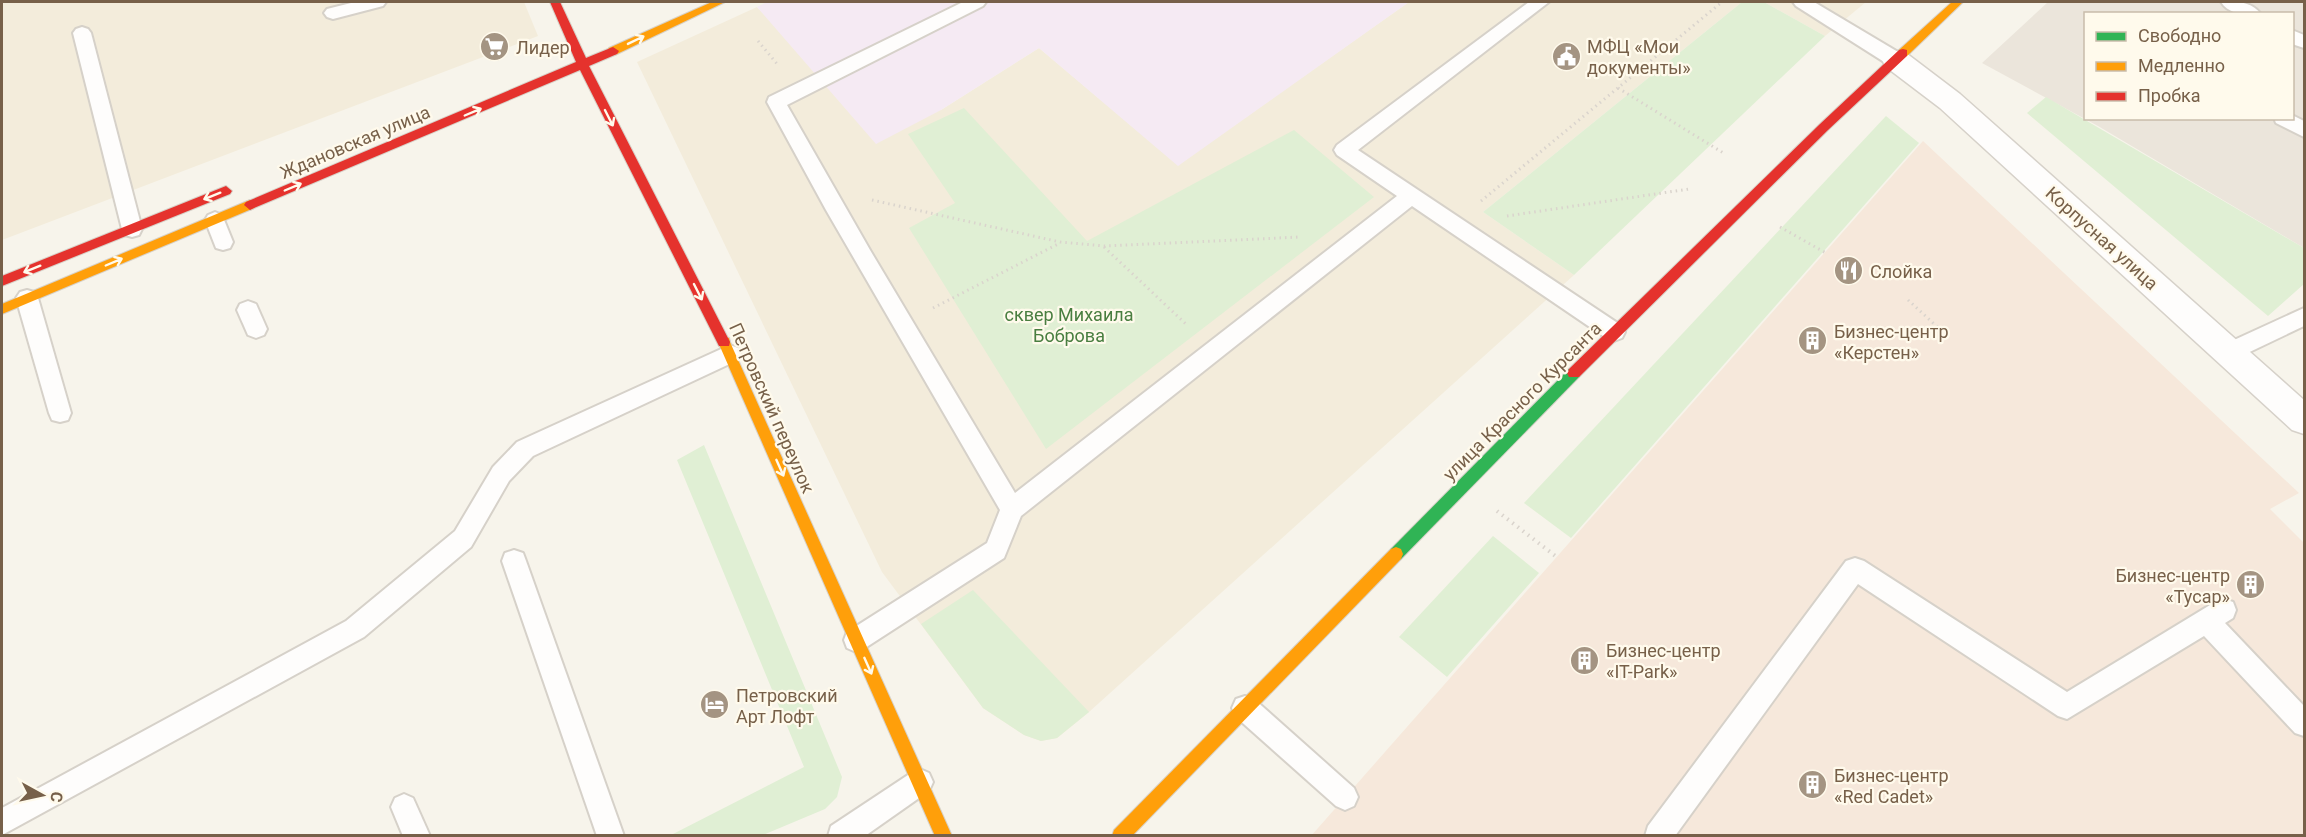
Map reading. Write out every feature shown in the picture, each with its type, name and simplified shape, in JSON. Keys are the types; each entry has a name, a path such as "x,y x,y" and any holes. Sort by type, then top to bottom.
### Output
{"street":[{"name":"Петровский переулок","path":"555,2 583,65 730,354 944,836"},
{"name":"Ждановская улица","path":"2,309 583,65 720,2"},
{"name":"улица Красного Курсанта","path":"1120,836 1614,332 1824,127 1958,2"},
{"name":"Корпусная улица","path":"1896,60 1950,101 2304,420"},
{"path":"2,282 239,186"}],"lane":[{"path":"333,13 377,2"},
{"path":"977,2 776,102 823,189 1012,509"},
{"path":"1540,2 1344,150 1614,332"},
{"path":"1802,2 1896,60"},
{"path":"2230,2 2248,12"},
{"path":"82,33 132,229"},
{"path":"2286,120 2304,130"},
{"path":"856,640 996,550 1012,509 1411,196"},
{"path":"214,220 223,242"},
{"path":"27,298 60,413"},
{"path":"2229,352 2304,317"},
{"path":"2,822 355,629 463,539 501,474 525,448 730,354"},
{"path":"514,561 611,836"},
{"path":"1658,836 1855,569 2067,707 2215,615 2304,724"},
{"path":"1245,708 1345,797"},
{"path":"841,836 920,782"},
{"path":"404,807 417,836"}],"path":[{"path":"1453,224 1722,2"},
{"path":"1618,88 1725,154"},
{"path":"823,189 1060,242 1104,246 1364,234"},
{"path":"1453,224 1689,189"},
{"path":"1774,223 1826,253"},
{"path":"904,323 1060,242"},
{"path":"1104,246 1215,351"},
{"path":"1908,300 1943,332"},
{"path":"1497,510 1558,558"}],"shaded area":[{"path":"2,2 524,2 538,36 2,240"},
{"path":"767,2 1409,2 1178,166 1039,48 941,110 876,144 757,7"},
{"path":"1409,2 1742,2 1483,212 1574,275 1089,712 1057,738 1041,741 1024,735 983,708 882,572 637,62 757,7 824,78 941,110 1039,48 1178,165"},
{"path":"1764,2 1866,2 1825,36"},
{"path":"2048,2 2304,2 2304,248 2087,120 2294,120 2294,12 2084,12 2084,118 1982,63"},
{"path":"1923,141 2299,493 2270,509 2304,543 2304,835 1311,836"}],"green space":[{"path":"1742,2 1764,2 1825,36 1574,275 1483,212"},
{"path":"2046,97 2304,248 2304,284 2268,316 2027,113"},
{"name":"сквер Михаила Боброва","path":"964,108 1087,241 1294,130 1374,197 1046,449 909,228 955,203 908,134"},
{"path":"1886,116 1919,143 1571,538 1524,503"},
{"path":"704,445 842,777 837,797 825,809 763,835 673,834 804,767 677,460"},
{"path":"1493,536 1539,573 1447,677 1399,637"},
{"path":"973,590 1089,712 1057,738 1041,741 1024,735 983,708 921,624"}],"traffic: fast":[{"path":"1396,554 1574,373"}],"traffic: slow":[{"path":"613,51 720,2"},
{"path":"1903,53 1958,2"},
{"path":"2,309 250,205"},
{"path":"724,342 944,836"},
{"path":"1120,836 1396,554"}],"traffic: jam":[{"path":"555,2 589,78 724,342"},
{"path":"250,205 613,51"},
{"path":"1574,373 1824,127 1903,53"},
{"path":"2,281 226,191"}],"place":[{"name":"Лидер","path":"495,47"},
{"name":"МФЦ «Мои документы»","path":"1566,56"},
{"name":"Слойка","path":"1849,271"},
{"name":"Бизнес-центр «Керстен»","path":"1813,341"},
{"name":"Бизнес-центр «Тусар»","path":"2251,585"},
{"name":"Бизнес-центр «IT-Park»","path":"1585,660"},
{"name":"Петровский Арт Лофт","path":"715,705"},
{"name":"Бизнес-центр «Red Cadet»","path":"1813,785"}]}
